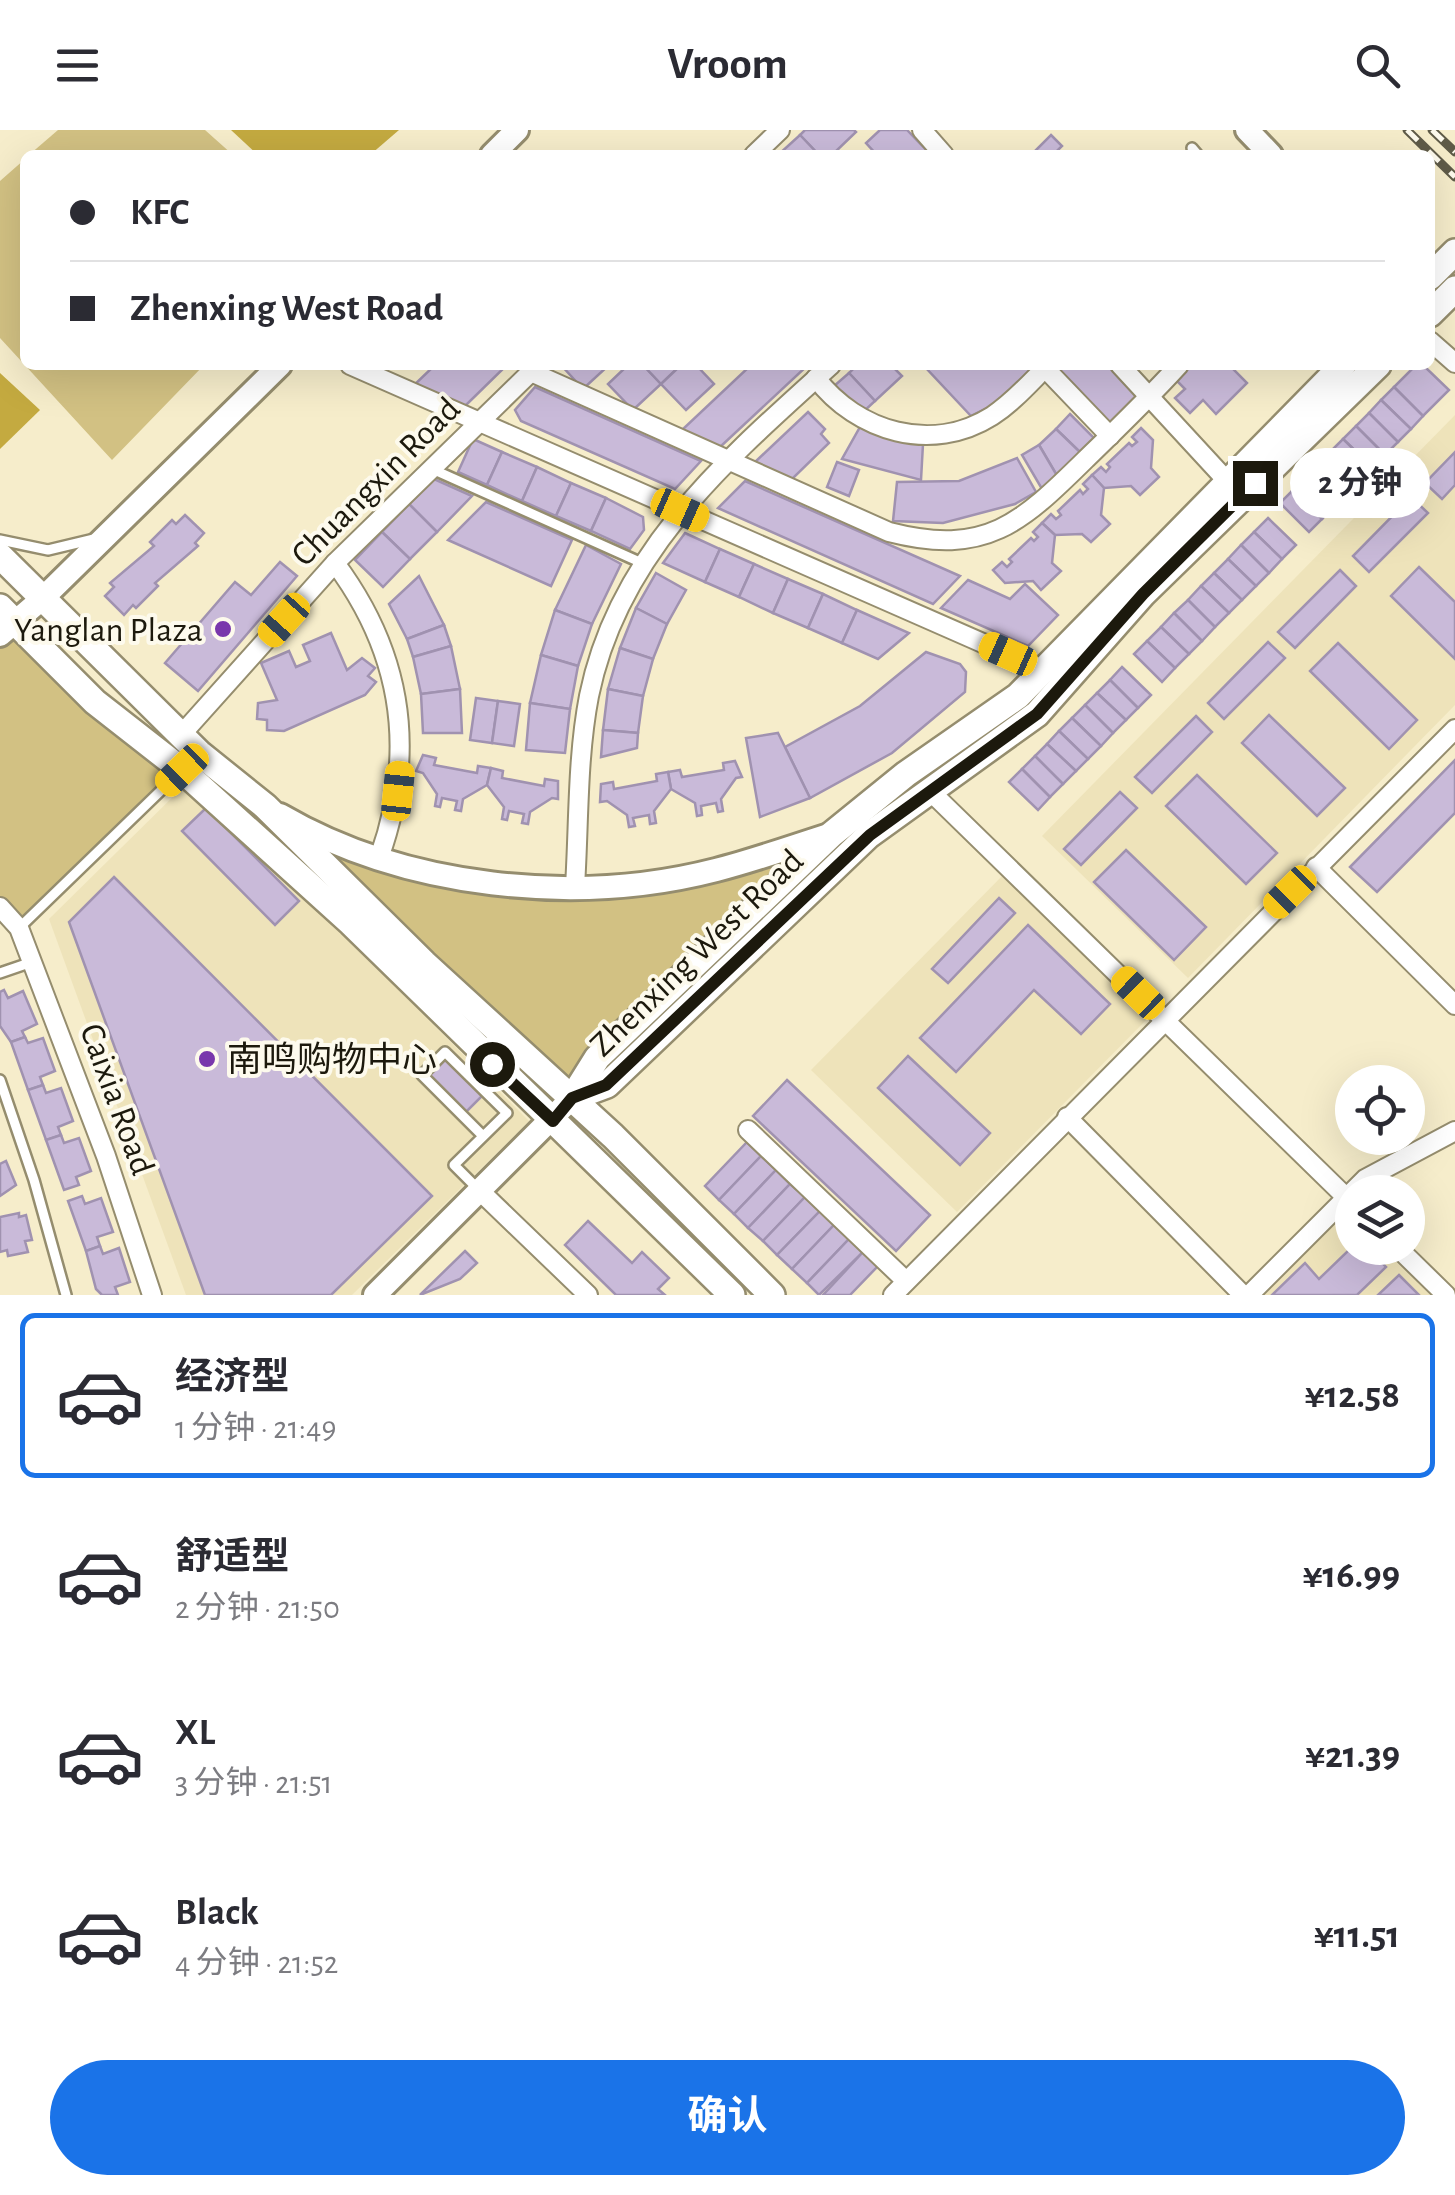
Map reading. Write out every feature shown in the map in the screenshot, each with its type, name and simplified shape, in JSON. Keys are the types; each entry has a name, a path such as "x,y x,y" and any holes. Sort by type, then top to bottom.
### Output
{"main road":[{"path":"1435,272 1455,252"},
{"path":"1435,309 1455,289"},
{"name":"Zhenxing West Road","path":"572,1098 597,1058 832,834 906,774 1018,696 1339,370"},
{"name":"Zhenxing West Road","path":"572,1098 606,1085 870,835 1037,714 1143,594 1373,370"},
{"path":"0,556 181,735 265,806 424,964 572,1098 772,1295"},
{"path":"4,622 94,702 182,770 351,923 732,1295"}],"street":[{"path":"497,150 517,130"},
{"path":"759,150 780,130"},
{"path":"922,130 940,150"},
{"path":"1247,130 1263,150"},
{"path":"1435,345 1455,363"},
{"path":"4,622 44,598 275,370"},
{"path":"361,370 1044,670"},
{"name":"Chuangxin Road","path":"181,735 335,563 533,370"},
{"path":"536,370 890,532 948,541 978,537 1032,513 1174,370"},
{"path":"575,886 589,698 604,642 642,563 680,510 726,460 825,370"},
{"path":"816,378 846,409 872,424 901,433 932,435 964,429 994,415 1041,370"},
{"path":"1047,370 1110,436"},
{"path":"1125,370 1228,482"},
{"path":"335,563 374,621 399,704 402,757 398,791 379,858"},
{"path":"748,1130 896,1291 1455,729"},
{"path":"931,792 1335,1185"},
{"path":"265,806 314,833 379,858 473,879 575,886 645,882 714,870 832,834"},
{"path":"1316,867 1455,1005"},
{"name":"Caixia Road","path":"0,907 18,928 32,962 106,1156 152,1295"},
{"path":"375,1295 572,1098"},
{"path":"1067,1117 1246,1295 1335,1214"},
{"path":"1373,1175 1455,1131"},
{"path":"480,1191 588,1295"},
{"path":"1415,1265 1446,1295"}],"lane":[{"path":"432,469 642,563"},
{"path":"0,540 48,550 106,536"},
{"path":"18,928 182,770"},
{"path":"0,973 32,962"},
{"path":"480,1191 454,1165 507,1113 446,1052 422,1075 483,1136"},
{"path":"0,1080 66,1295"}],"shaded area":[{"path":"58,130 205,130 227,150 35,150"},
{"path":"231,130 399,130 376,150 253,150"},
{"path":"20,163 20,360 0,338 0,181"},
{"path":"29,370 199,370 112,460"},
{"path":"0,373 40,410 0,449"},
{"path":"1455,415 1455,705 1188,978 1042,836"},
{"path":"14,622 182,770 19,928 0,907 0,635"},
{"path":"190,780 529,1121 352,1295 186,1295 49,919"},
{"path":"307,829 406,866 610,885 832,834 570,1096"},
{"path":"1007,871 1153,1013 957,1212 811,1070"},
{"path":"1335,1219 1335,1265 1399,1265 1430,1295 1259,1295"}],"building":[{"path":"805,130 856,132 837,150 814,150 800,135"},
{"path":"880,130 907,130 926,150 872,150 866,143"},
{"path":"800,135 814,150 784,150"},
{"path":"1051,135 1062,146 1058,150 1036,150"},
{"path":"430,370 502,370 465,406 412,387"},
{"path":"566,370 604,370 583,389"},
{"path":"623,370 648,370 661,384 633,410 608,384"},
{"path":"648,370 676,370 661,384"},
{"path":"676,370 701,370 714,384 686,410 661,384"},
{"path":"746,370 803,370 719,448 683,429"},
{"path":"896,370 902,376 875,401 849,373"},
{"path":"928,370 1035,370 1002,401 971,416"},
{"path":"1058,370 1113,370 1139,398 1110,425"},
{"path":"1183,370 1234,370 1247,383 1216,414 1203,400 1190,413 1175,398 1185,389 1175,379"},
{"path":"1411,370 1428,370 1449,390 1423,416 1394,387"},
{"path":"849,373 875,401 861,414 834,386"},
{"path":"535,387 701,461 675,489 521,421 515,410"},
{"path":"1394,387 1423,416 1411,429 1381,400"},
{"path":"1381,400 1411,429 1398,442 1369,413"},
{"path":"808,412 825,429 821,434 829,443 789,482 754,463"},
{"path":"1369,413 1398,442 1385,455 1356,426"},
{"path":"1070,414 1097,441 1083,455 1056,429"},
{"path":"1356,426 1385,455 1373,468 1343,439"},
{"path":"860,427 923,444 921,480 842,459"},
{"path":"1141,428 1153,440 1151,468 1159,477 1140,495 1131,486 1104,488 1092,475 1101,467 1106,472 1110,467 1107,464 1129,443 1132,446 1137,442 1132,437"},
{"path":"1056,429 1083,455 1059,479 1039,445"},
{"path":"473,439 502,452 487,485 458,472"},
{"path":"1343,439 1373,468 1360,480 1330,452"},
{"path":"1039,445 1059,479 1042,489 1022,455"},
{"path":"502,452 537,467 522,501 487,485"},
{"path":"1330,452 1360,480 1347,494 1318,465"},
{"path":"1455,452 1455,485 1442,499 1425,483"},
{"path":"1017,458 1036,492 1015,504 943,523 893,521 897,482 959,481"},
{"path":"837,462 859,470 849,496 827,487"},
{"path":"1318,465 1347,494 1335,506 1305,478"},
{"path":"537,467 571,483 556,516 522,501"},
{"path":"1092,475 1104,488 1101,515 1110,524 1091,542 1082,534 1055,535 1042,523 1051,514 1056,519 1061,515 1058,511 1080,490 1083,494 1088,489 1083,484"},
{"path":"1305,478 1335,506 1322,519 1292,491"},
{"path":"434,479 472,496 437,532 409,504"},
{"path":"745,481 960,576 933,604 718,508"},
{"path":"571,483 606,498 591,531 556,516"},
{"path":"1292,491 1322,519 1309,532 1280,503"},
{"path":"1411,497 1428,513 1369,572 1353,556"},
{"path":"606,498 643,517 644,530 630,549 591,531"},
{"path":"486,502 572,540 551,586 448,540"},
{"path":"409,504 437,532 410,559 382,532"},
{"path":"185,515 204,533 195,543 198,546 155,583 158,586 136,608 133,605 124,615 105,596 114,587 110,583 154,546 150,542 172,520 176,524"},
{"path":"1268,518 1296,545 1282,559 1254,532"},
{"path":"1042,523 1055,535 1052,563 1061,571 1041,590 1033,581 1005,583 993,570 1002,562 1007,567 1012,562 1009,559 1031,538 1034,541 1038,537 1033,532"},
{"path":"382,532 410,559 383,587 355,560"},
{"path":"1254,532 1282,559 1269,573 1241,545"},
{"path":"685,533 720,549 705,582 663,563"},
{"path":"586,545 621,564 592,624 555,610"},
{"path":"1241,545 1269,573 1256,586 1228,559"},
{"path":"720,549 754,564 739,597 705,582"},
{"path":"1228,559 1256,586 1242,600 1214,573"},
{"name":"Yanglan Plaza","path":"280,562 297,576 198,691 165,663 235,582 251,595"},
{"path":"754,564 788,579 773,613 739,597"},
{"path":"1419,567 1455,602 1455,659 1391,596"},
{"path":"1340,570 1356,586 1295,648 1278,632"},
{"path":"656,573 686,590 667,624 636,608"},
{"path":"1214,573 1242,600 1229,613 1201,586"},
{"path":"419,576 444,625 407,639 389,604"},
{"path":"788,579 823,594 808,628 773,613"},
{"path":"968,580 1010,599 1025,584 1058,615 1028,646 941,608"},
{"path":"1201,586 1229,613 1215,627 1188,600"},
{"path":"823,594 857,610 842,643 808,628"},
{"path":"1188,600 1215,627 1202,641 1174,613"},
{"path":"636,608 667,624 653,659 620,648"},
{"path":"555,610 592,624 578,666 541,655"},
{"path":"857,610 909,633 878,659 842,643"},
{"path":"1174,613 1202,641 1189,654 1161,627"},
{"path":"444,625 451,646 413,657 407,639"},
{"path":"1161,627 1189,654 1175,668 1147,641"},
{"path":"331,633 347,670 362,658 375,668 368,676 376,682 365,695 284,731 267,730 267,720 257,719 258,703 277,700 261,663 289,651 296,667 310,661 303,645"},
{"path":"1147,641 1175,668 1162,682 1134,654"},
{"path":"1268,642 1285,658 1224,719 1208,703"},
{"path":"1338,643 1417,720 1389,749 1310,671"},
{"path":"451,646 460,689 421,694 413,657"},
{"path":"620,648 653,659 643,696 608,689"},
{"path":"926,652 960,664 966,672 965,692 892,753 810,798 785,747 860,706"},
{"path":"541,655 578,666 570,709 530,703"},
{"path":"1122,667 1151,695 1138,708 1110,680"},
{"path":"1110,680 1138,708 1126,720 1097,693"},
{"path":"460,689 462,733 423,733 421,694"},
{"path":"608,689 643,696 638,733 603,730"},
{"path":"1097,693 1126,720 1113,733 1085,705"},
{"path":"476,698 498,701 492,743 470,740"},
{"path":"498,701 520,704 514,746 492,743"},
{"path":"530,703 570,709 565,753 526,750"},
{"path":"1085,705 1113,733 1101,746 1072,718"},
{"path":"1269,715 1345,788 1317,816 1242,743"},
{"path":"1196,716 1212,732 1152,793 1135,777"},
{"path":"1072,718 1101,746 1088,759 1059,731"},
{"path":"603,730 638,733 637,748 601,757"},
{"path":"1059,731 1088,759 1076,771 1047,744"},
{"path":"778,733 810,798 760,817 746,738"},
{"path":"1047,744 1076,771 1063,784 1035,756"},
{"path":"423,755 436,758 434,765 477,773 478,766 491,768 487,785 463,799 461,811 455,810 457,801 442,798 440,807 435,806 437,794 423,773 416,771"},
{"path":"1035,756 1063,784 1050,797 1022,769"},
{"path":"1455,760 1455,813 1377,892 1350,867"},
{"path":"735,761 742,777 736,778 721,799 723,811 718,812 716,803 701,806 702,815 697,816 695,803 671,789 668,772 680,770 682,777 724,770 723,763"},
{"path":"491,768 503,771 502,778 544,786 545,779 558,781 558,799 552,798 530,812 528,824 522,823 524,814 509,811 507,820 502,819 504,807 487,785"},
{"path":"1022,769 1050,797 1038,810 1009,782"},
{"path":"668,772 671,789 654,811 656,823 650,824 649,815 633,818 635,826 629,827 627,815 607,801 600,802 601,784 613,782 614,789 657,781 656,774"},
{"path":"1197,775 1277,853 1246,884 1166,806"},
{"path":"1120,792 1137,808 1081,865 1064,849"},
{"path":"206,808 299,901 275,925 182,831"},
{"path":"1126,850 1206,927 1174,960 1094,882"},
{"name":"南鸣购物中心","path":"114,877 432,1196 331,1295 205,1295 69,922"},
{"path":"999,898 1015,913 948,983 932,969"},
{"path":"1028,925 1110,1004 1081,1034 1034,990 956,1072 920,1038"},
{"path":"4,990 8,998 23,991 37,1024 22,1031 25,1037 11,1042 0,1026 0,992"},
{"path":"25,1037 28,1043 43,1038 55,1071 40,1077 43,1085 28,1090 11,1042"},
{"path":"908,1056 990,1133 960,1165 878,1088"},
{"path":"445,1058 483,1095 465,1113 428,1075"},
{"path":"787,1080 930,1215 896,1251 753,1116"},
{"path":"43,1085 46,1093 61,1088 73,1121 58,1127 61,1135 46,1140 28,1090"},
{"path":"61,1135 64,1143 79,1138 91,1171 76,1177 79,1185 64,1190 46,1140"},
{"path":"747,1142 761,1156 719,1200 705,1186"},
{"path":"761,1156 776,1170 734,1214 719,1200"},
{"path":"6,1161 16,1185 0,1196 0,1164"},
{"path":"776,1170 790,1184 748,1228 734,1214"},
{"path":"790,1184 805,1197 763,1241 748,1228"},
{"path":"82,1196 85,1204 101,1198 113,1232 97,1237 100,1246 86,1251 68,1201"},
{"path":"805,1197 820,1211 777,1255 763,1241"},
{"path":"820,1211 834,1225 792,1269 777,1255"},
{"path":"19,1213 19,1217 26,1215 32,1240 25,1241 28,1252 8,1256 7,1250 0,1252 0,1217"},
{"path":"588,1221 632,1263 642,1252 669,1278 658,1289 665,1295 616,1295 565,1245"},
{"path":"834,1225 849,1239 807,1283 792,1269"},
{"path":"849,1239 863,1252 819,1295 807,1283"},
{"path":"100,1246 103,1254 119,1248 130,1282 115,1287 118,1295 102,1295 96,1289 86,1251"},
{"path":"465,1251 477,1263 460,1279 420,1295"},
{"path":"863,1252 878,1266 850,1295 823,1295"},
{"path":"1305,1263 1319,1279 1335,1263 1386,1267 1357,1295 1272,1295"},
{"path":"1399,1275 1419,1295 1378,1295"}],"railway":[{"path":"1407,130 1427,150"},
{"path":"1432,130 1455,152"},
{"path":"1435,157 1455,177"}],"place":[{"name":"Yanglan Plaza","path":"223,629"},
{"name":"南鸣购物中心","path":"207,1059"}],"route":[{"path":"492,1064 553,1121 572,1098 606,1085 870,835 1037,714 1143,594 1255,483"}]}
